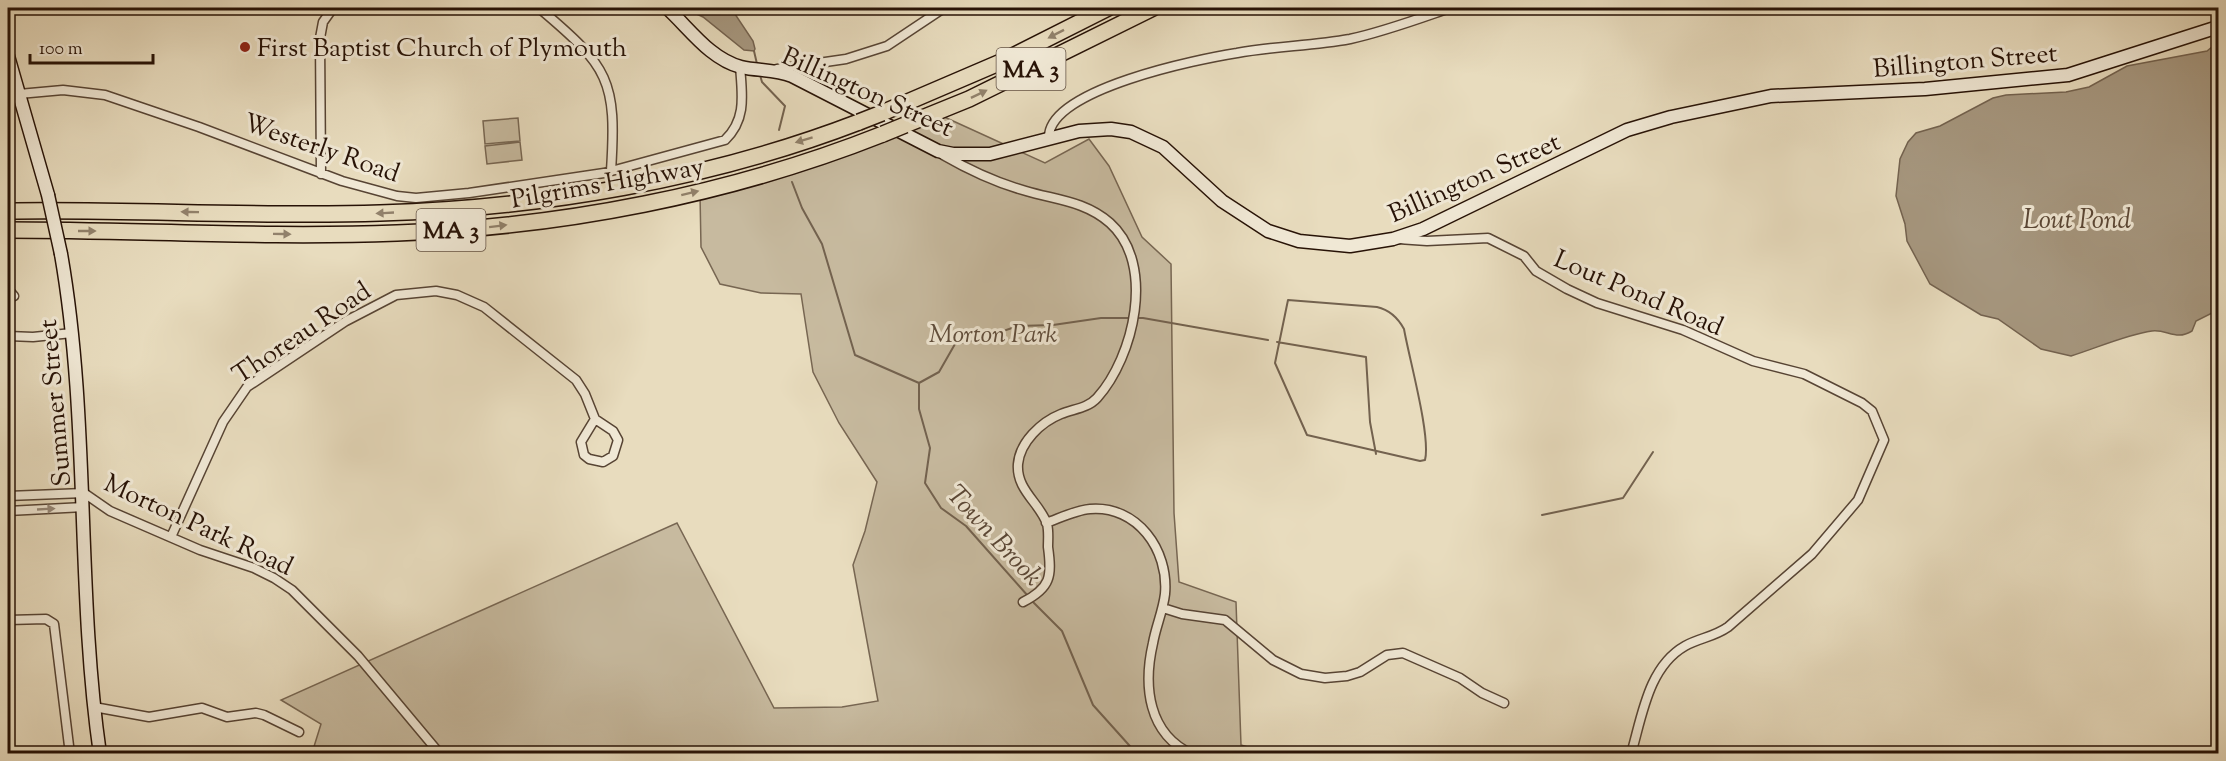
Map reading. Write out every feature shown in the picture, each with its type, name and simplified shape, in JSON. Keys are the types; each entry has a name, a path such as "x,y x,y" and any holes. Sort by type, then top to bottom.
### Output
{"highway":[{"name":"Pilgrims Highway","path":"8,211 379,213 528,202 639,184 752,157 859,122 1001,62 1108,8"},
{"name":"Pilgrims Highway","path":"8,230 312,234 479,228 659,201 787,167 883,134 969,99 1153,8"},
{"path":"8,206 32,211"}],"street":[{"path":"321,174 320,38 324,22 333,8"},
{"path":"539,8 593,59 606,79 612,98 614,124 611,171"},
{"name":"Billington Street","path":"667,8 703,44 724,59 743,67 770,69 812,86 938,151 960,155 990,154 1049,137 1111,129 1142,136 1173,154 1209,191 1239,214 1278,236 1336,246 1395,238 1456,215 1603,141 1646,123 1772,96 1925,89 2068,75 2218,27"},
{"path":"770,69 846,59 887,46 944,8"},
{"path":"1049,137 1051,126 1067,110 1091,93 1111,84 1238,53 1351,38 1450,8"},
{"name":"Summer Street","path":"8,56 13,94 48,195 61,254 72,333 84,493 86,624 100,753"},
{"name":"Westerly Road","path":"13,94 73,90 105,95 199,127 321,174 397,196 416,198 469,193 611,171 725,140 735,131 740,120 743,67"},
{"path":"938,151 962,166 1003,184 1074,202 1110,223 1121,237 1130,255 1135,313 1133,325 1120,359 1098,397 1090,404 1052,419 1036,431 1023,448 1018,464 1021,482 1046,522 1051,568 1046,585 1034,597 1023,602"},
{"name":"Lout Pond Road","path":"1395,238 1427,241 1488,238 1524,256 1536,271 1544,276 1597,303 1683,330 1753,361 1803,374 1862,403 1872,411 1878,422 1884,440 1858,500 1812,554 1728,627 1714,637 1685,646 1671,658 1651,684 1631,753"},
{"name":"Thoreau Road","path":"171,537 223,422 247,387 346,321 396,295 436,291 457,296 484,307 576,380 585,394 595,419 613,431 618,440 613,456 603,462 589,459 581,448 584,436 595,419"},
{"path":"8,336 33,337 72,333"},
{"path":"8,496 84,493"},
{"name":"Morton Park Road","path":"84,493 110,511 200,550 254,568 292,590 358,656 440,753"},
{"path":"8,511 84,507"},
{"path":"1046,522 1093,509 1116,513 1138,522 1146,531 1162,566 1165,583 1163,608 1150,657 1150,700 1163,734 1176,745 1192,753"},
{"path":"1163,608 1182,614 1225,620 1274,660 1301,674 1325,678 1347,676 1360,672 1387,655 1403,653 1460,678 1482,693 1504,703"},
{"path":"8,620 46,619 54,624 70,753"},
{"path":"94,707 149,717 202,708 227,717 256,713 299,732"}],"green space":[{"name":"Morton Park","path":"929,110 1045,163 1089,139 1109,166 1142,237 1171,264 1174,513 1179,582 1236,602 1241,745 1268,753 312,753 321,724 281,700 677,523 774,708 842,707 878,701 853,565 865,531 877,482 839,423 813,372 801,294 761,293 720,284 701,247 700,194"},
{"path":"518,118 520,141 485,144 483,121"},
{"path":"520,142 522,160 487,164 485,146"}],"water":[{"path":"684,8 731,8 753,41 754,51 744,50 703,17"},
{"name":"Lout Pond","path":"2218,42 2218,310 2196,321 2192,331 2186,334 2176,335 2152,331 2071,356 2041,349 1998,319 1981,315 1930,284 1907,241 1905,224 1896,196 1900,159 1908,142 1916,133 1940,126 1993,98 2006,95 2066,92 2089,87 2127,66 2207,51"}],"waterway":[{"name":"Town Brook","path":"754,51 757,64"},
{"name":"Town Brook","path":"760,75 762,82 785,106 779,130"},
{"name":"Town Brook","path":"792,182 802,208 822,244 855,355 919,383 919,409 930,448 925,483 941,508 966,526 1028,596"},
{"path":"1288,300 1377,307 1390,312 1396,318 1404,329 1419,396 1425,433 1425,460 1420,461 1307,435 1275,363 1288,300"},
{"path":"919,383 939,372 955,344 977,340 1018,326 1053,325 1101,318 1143,318 1268,340"},
{"path":"1277,342 1366,357 1370,422 1376,454"},
{"path":"1542,515 1623,498 1653,452"},
{"name":"Town Brook","path":"1031,600 1062,631 1093,705 1137,754"}],"place":[{"name":"First Baptist Church of Plymouth","path":"245,47"}]}
